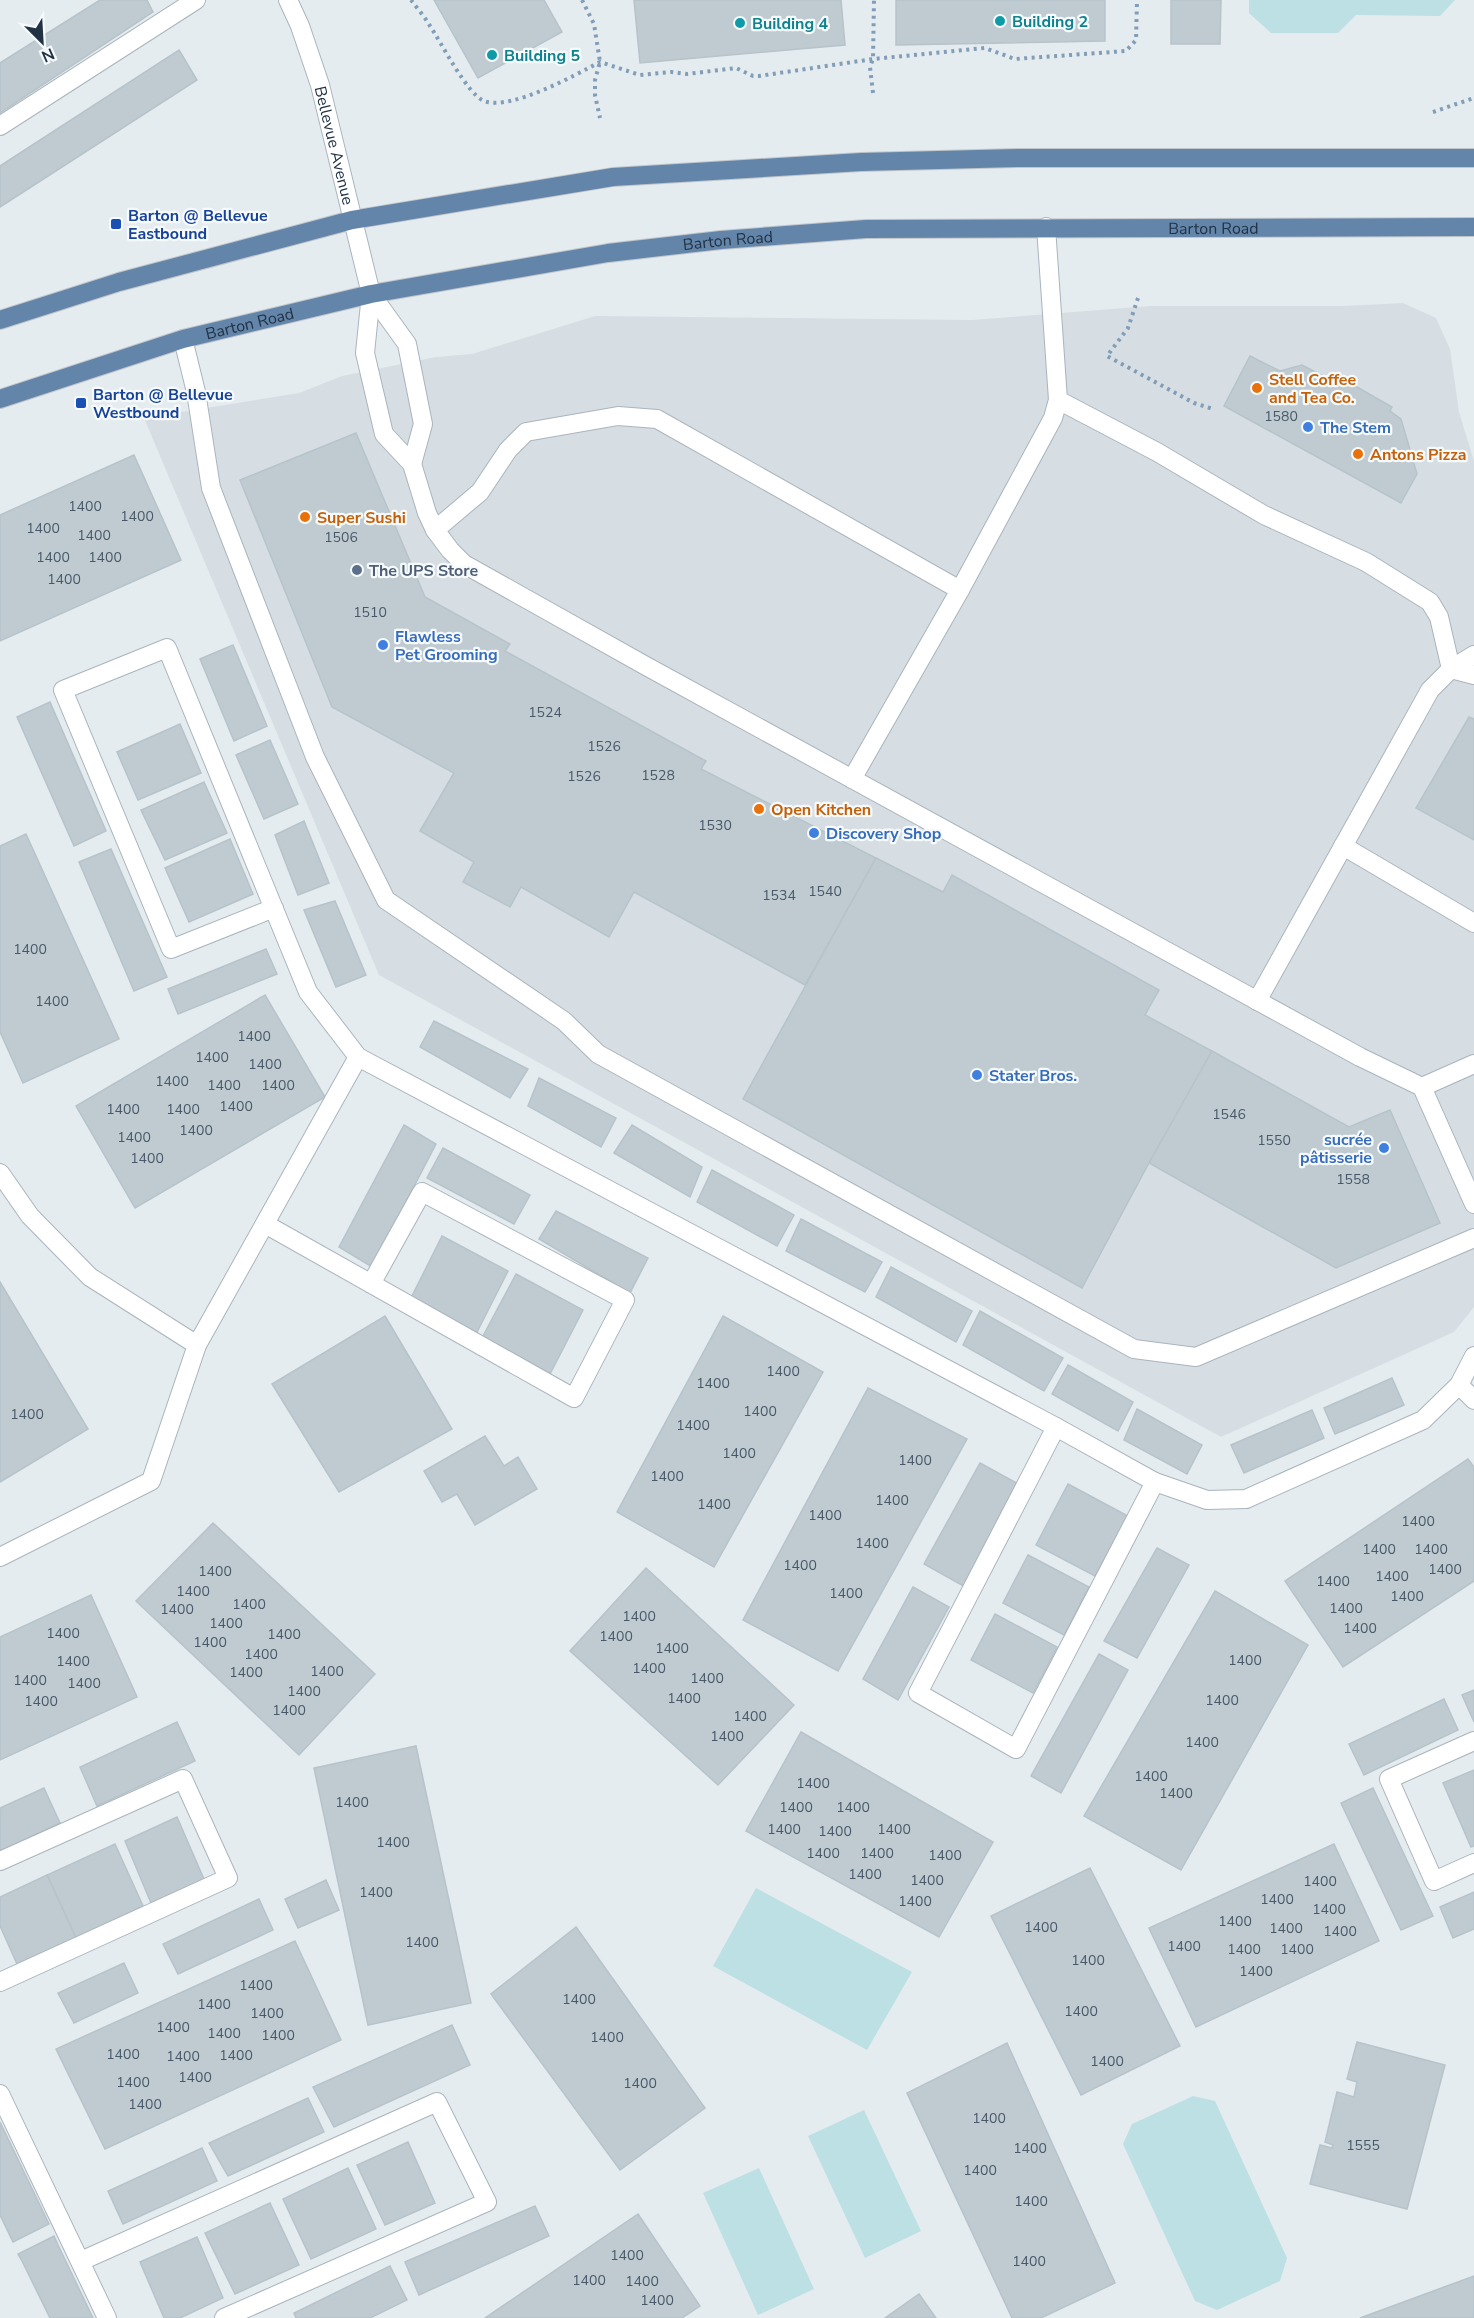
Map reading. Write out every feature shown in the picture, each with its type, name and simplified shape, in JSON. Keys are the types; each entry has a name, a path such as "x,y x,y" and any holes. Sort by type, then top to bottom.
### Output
{"main road":[{"path":"0,320 119,282 352,220 614,177 861,162 1017,158 1474,158"},
{"name":"Barton Road","path":"0,399 183,339 371,294 608,253 721,240 866,229 1474,227"}],"street":[{"path":"0,126 196,0"},
{"name":"Bellevue Avenue","path":"288,0 320,85 371,294"},
{"path":"852,779 960,590 1053,418 1058,400 1046,228"},
{"path":"371,294 365,352 384,434 412,464 427,513 435,530 464,564 1257,1001 1360,1057 1422,1087 1474,1204"},
{"path":"371,294 407,344 423,424 412,464"},
{"path":"183,339 196,392 211,488 315,756 386,900 564,1021 598,1054 1134,1349 1196,1357 1474,1238"},
{"path":"1058,400 1157,452 1264,515 1366,562 1430,602 1439,617 1451,669"},
{"path":"435,530 480,492 508,450 526,432 618,416 657,419 960,590"},
{"path":"274,908 171,949 63,690 166,648 274,908 308,992 358,1057 1056,1427 1155,1482 1207,1500 1246,1499 1423,1420 1459,1386 1474,1356"},
{"path":"1257,1001 1430,690 1451,669 1474,655"},
{"path":"1451,669 1474,675"},
{"path":"1342,846 1474,923"},
{"path":"0,1557 151,1481 198,1345 358,1057"},
{"path":"1422,1087 1474,1064"},
{"path":"0,1173 30,1216 90,1277 198,1345"},
{"path":"265,1224 371,1284 574,1398 625,1300 422,1192 371,1284"},
{"path":"1459,1386 1474,1400"},
{"path":"1056,1427 918,1693 1016,1749 1155,1482"},
{"path":"1474,1741 1389,1779 1434,1881 1474,1863"},
{"path":"0,1861 183,1779 228,1878 0,1982"},
{"path":"0,2094 107,2318"},
{"path":"81,2261 437,2102 487,2202 224,2318"}],"path":[{"path":"411,0 429,23 471,92 483,100 498,103 549,89 600,62 640,75 671,72 687,74 736,68 753,76 759,76 873,59 985,48 1016,59 1126,51 1136,40 1137,0"},
{"path":"582,0 594,24 600,62 595,80 595,95 600,118"},
{"path":"873,93 870,67 873,59 874,0"},
{"path":"1433,112 1474,98"},
{"path":"1138,298 1128,328 1107,356 1194,404 1213,409"}],"shaded area":[{"path":"1249,0 1455,0 1440,16 1356,15 1338,33 1271,33 1249,13"},
{"path":"1403,303 1436,318 1450,349 1459,412 1474,461 1474,1307 1454,1332 1221,1437 379,975 144,418 299,393 342,376 436,357 472,354 595,316 972,320 1150,306 1345,306"},
{"path":"756,1888 912,1972 867,2050 713,1966"},
{"path":"1193,2096 1215,2101 1287,2258 1280,2281 1217,2310 1195,2301 1123,2144 1132,2124"},
{"path":"864,2110 921,2231 865,2258 808,2136"},
{"path":"759,2168 814,2289 758,2315 703,2193"}],"building":[{"path":"100,0 147,0 153,12 0,113 0,63"},
{"name":"Building 5","path":"434,0 544,0 562,32 478,78"},
{"name":"Building 4","path":"634,0 841,0 845,45 640,63"},
{"name":"Building 2","path":"896,0 1105,0 1105,41 896,45"},
{"path":"1171,0 1221,0 1220,44 1171,44"},
{"path":"179,50 197,80 0,207 0,166"},
{"path":"1250,356 1280,371 1302,365 1331,380 1336,375 1392,407 1390,411 1401,419 1417,474 1401,503 1224,406"},
{"path":"356,433 425,597 510,644 505,651 706,761 701,769 876,858 805,985 634,892 609,937 521,887 510,907 463,882 474,862 420,831 454,773 332,707 240,480"},
{"path":"134,455 181,560 0,641 0,515"},
{"path":"233,645 267,726 234,741 200,659"},
{"path":"50,702 106,831 74,846 17,717"},
{"path":"1469,717 1474,719 1474,840 1416,808"},
{"path":"180,724 201,773 138,800 117,752"},
{"path":"270,740 298,804 264,819 236,755"},
{"path":"204,782 227,833 165,860 141,810"},
{"path":"304,821 329,883 298,895 275,835"},
{"path":"26,834 119,1039 23,1083 0,1032 0,846"},
{"path":"230,839 253,894 189,922 165,868"},
{"path":"111,849 167,977 134,991 79,862"},
{"name":"Stater Bros.","path":"876,858 943,892 952,875 1159,990 1145,1015 1212,1051 1082,1288 743,1099"},
{"path":"335,901 366,975 336,987 304,910"},
{"path":"266,949 277,974 178,1014 168,989"},
{"path":"265,995 325,1097 135,1208 76,1106"},
{"path":"434,1021 528,1069 510,1098 420,1047"},
{"path":"1212,1051 1349,1127 1390,1110 1440,1223 1336,1268 1149,1163"},
{"path":"539,1078 616,1118 601,1147 528,1106"},
{"path":"404,1125 436,1144 372,1267 339,1247"},
{"path":"632,1125 702,1167 690,1197 614,1153"},
{"path":"443,1148 530,1195 514,1224 427,1178"},
{"path":"712,1170 794,1215 777,1246 697,1202"},
{"path":"556,1211 648,1258 630,1293 539,1239"},
{"path":"801,1219 882,1262 865,1292 786,1251"},
{"path":"442,1236 508,1271 476,1334 410,1300"},
{"path":"891,1267 972,1311 956,1342 876,1297"},
{"path":"516,1274 583,1310 550,1374 482,1338"},
{"path":"0,1282 88,1429 0,1482"},
{"path":"980,1311 1063,1358 1044,1391 963,1345"},
{"path":"385,1316 452,1429 339,1492 272,1384"},
{"path":"723,1316 823,1372 714,1567 617,1512"},
{"path":"1068,1365 1133,1402 1118,1431 1052,1394"},
{"path":"1392,1378 1404,1405 1335,1434 1324,1408"},
{"path":"868,1388 967,1439 838,1671 743,1620"},
{"path":"1137,1409 1202,1445 1187,1474 1124,1440"},
{"path":"1312,1410 1324,1438 1244,1473 1231,1445"},
{"path":"485,1436 504,1466 518,1457 537,1489 475,1525 457,1494 442,1502 424,1471"},
{"path":"1468,1459 1474,1467 1474,1581 1343,1667 1285,1581"},
{"path":"980,1463 1022,1486 967,1588 924,1564"},
{"path":"1068,1484 1128,1516 1095,1576 1036,1545"},
{"path":"213,1523 375,1674 299,1755 136,1601"},
{"path":"1157,1548 1189,1565 1137,1658 1104,1641"},
{"path":"1028,1555 1089,1587 1064,1635 1003,1603"},
{"path":"646,1568 794,1705 718,1785 570,1651"},
{"path":"913,1587 949,1607 898,1700 863,1679"},
{"path":"1215,1591 1308,1645 1181,1870 1084,1816"},
{"path":"91,1595 137,1697 0,1760 0,1637"},
{"path":"995,1614 1057,1647 1033,1693 971,1660"},
{"path":"1099,1654 1128,1670 1061,1793 1031,1776"},
{"path":"1474,1690 1474,1722 1462,1695"},
{"path":"1444,1699 1458,1730 1364,1775 1349,1744"},
{"path":"177,1722 195,1761 97,1806 80,1767"},
{"path":"801,1732 993,1842 939,1937 746,1831"},
{"path":"416,1746 471,2003 368,2025 314,1768"},
{"path":"1474,1770 1474,1846 1471,1847 1443,1783"},
{"path":"44,1788 60,1823 0,1851 0,1808"},
{"path":"1373,1788 1433,1916 1401,1930 1341,1803"},
{"path":"177,1817 204,1879 151,1903 125,1841"},
{"path":"115,1844 143,1906 76,1938 47,1875"},
{"path":"1334,1844 1379,1941 1196,2027 1149,1928"},
{"path":"1090,1868 1180,2046 1081,2095 991,1916"},
{"path":"47,1875 76,1938 17,1964 0,1926 0,1897"},
{"path":"326,1880 339,1910 298,1928 285,1899"},
{"path":"1474,1892 1474,1929 1453,1938 1440,1907"},
{"path":"259,1899 273,1930 178,1974 163,1944"},
{"path":"576,1927 705,2108 620,2170 491,1994"},
{"path":"295,1941 341,2040 105,2149 56,2049"},
{"path":"124,1963 138,1993 74,2023 58,1993"},
{"path":"452,2025 470,2065 334,2127 313,2087"},
{"path":"1357,2042 1445,2065 1407,2209 1310,2184 1320,2145 1332,2148 1333,2145 1325,2142 1337,2092 1354,2097 1357,2082 1347,2079"},
{"path":"1007,2043 1115,2283 1041,2318 1012,2318 907,2093"},
{"path":"308,2098 324,2132 228,2176 209,2143"},
{"path":"0,2122 49,2224 13,2242 0,2215"},
{"path":"408,2142 435,2203 385,2225 357,2165"},
{"path":"202,2148 217,2181 123,2224 108,2191"},
{"path":"348,2168 376,2229 311,2259 283,2199"},
{"path":"270,2203 299,2265 235,2294 205,2233"},
{"path":"535,2206 549,2236 419,2295 405,2262"},
{"path":"638,2214 700,2306 682,2318 485,2318"},
{"path":"54,2236 93,2318 50,2318 18,2254"},
{"path":"197,2237 223,2298 180,2318 164,2318 140,2262"},
{"path":"390,2266 407,2300 370,2318 296,2318 294,2313"},
{"path":"1474,2276 1474,2318 1360,2318"},
{"path":"919,2294 936,2318 885,2318"}],"place":[{"name":"Building 2","path":"1000,21"},
{"name":"Building 4","path":"740,23"},
{"name":"Building 5","path":"492,55"},
{"name":"Barton @ Bellevue Eastbound","path":"116,224"},
{"name":"Stell Coffee and Tea Co.","path":"1257,388"},
{"name":"Barton @ Bellevue Westbound","path":"81,403"},
{"name":"The Stem","path":"1308,427"},
{"name":"Antons Pizza","path":"1358,454"},
{"name":"Super Sushi","path":"305,517"},
{"name":"The UPS Store","path":"357,570"},
{"name":"Flawless Pet Grooming","path":"383,645"},
{"name":"Open Kitchen","path":"759,809"},
{"name":"Discovery Shop","path":"814,833"},
{"name":"Stater Bros.","path":"977,1075"},
{"name":"sucrée pâtisserie","path":"1384,1148"}]}
